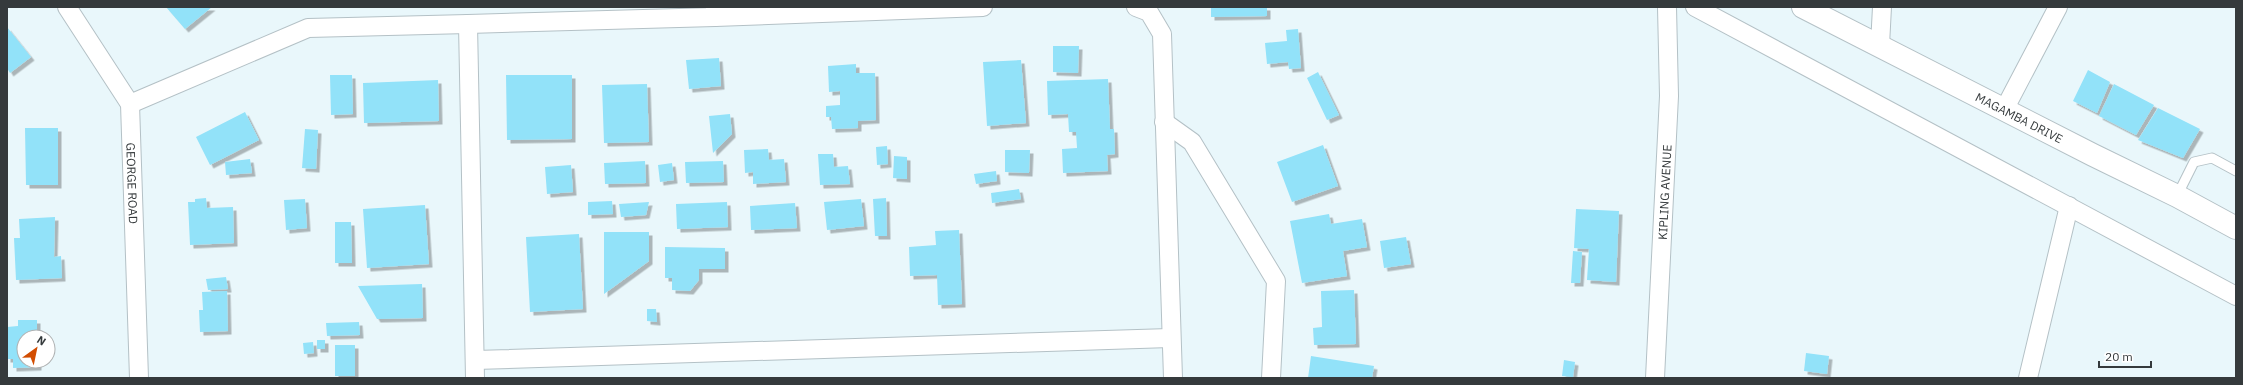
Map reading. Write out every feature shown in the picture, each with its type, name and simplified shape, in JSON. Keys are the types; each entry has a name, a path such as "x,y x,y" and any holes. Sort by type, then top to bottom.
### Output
{"street":[{"path":"67,7 130,104 308,28 468,24 715,12 984,7"},
{"path":"1136,7 1149,12 1162,34 1170,338 1173,378"},
{"name":"KIPLING AVENUE","path":"1655,378 1669,96 1667,7"},
{"path":"1695,7 2236,296"},
{"name":"MAGAMBA DRIVE","path":"1803,7 1880,45 2004,110 2177,196 2236,228"},
{"path":"1880,45 1882,7"},
{"path":"2004,110 2058,7"},
{"path":"468,24 475,369 1170,338"},
{"name":"GEORGE ROAD","path":"130,104 139,378"},
{"path":"1164,122 1192,142 1276,281 1270,378"},
{"path":"2028,378 2069,206"}],"lane":[{"path":"2177,196 2194,162 2212,158 2236,171"}],"building":[{"path":"166,7 212,7 185,29"},
{"path":"1211,7 1267,7 1267,16 1211,17"},
{"path":"7,27 31,57 10,73 7,68"},
{"path":"1298,29 1301,68 1289,69 1288,62 1267,64 1265,43 1287,41 1286,30"},
{"path":"1053,46 1079,46 1078,73 1053,72"},
{"path":"719,58 721,86 689,89 686,60"},
{"path":"1021,60 1026,123 987,126 983,62"},
{"path":"856,64 856,73 875,73 876,120 858,121 858,128 832,129 831,117 826,117 826,106 840,105 840,91 829,92 828,66"},
{"path":"2088,70 2110,82 2097,113 2073,101"},
{"path":"1318,72 1339,115 1327,120 1307,78"},
{"path":"330,75 352,75 353,114 331,115"},
{"path":"506,75 572,75 572,139 507,140"},
{"path":"1108,79 1110,129 1114,129 1115,154 1107,155 1108,171 1063,173 1062,149 1077,148 1076,132 1069,132 1068,114 1048,115 1047,81"},
{"path":"438,80 439,121 364,123 363,83"},
{"path":"647,84 649,142 604,143 602,85"},
{"path":"2114,84 2154,105 2136,135 2099,116"},
{"path":"2158,108 2200,129 2183,158 2138,140"},
{"path":"245,112 259,140 210,165 196,137"},
{"path":"730,114 732,134 713,153 709,116"},
{"path":"25,128 58,128 58,185 26,185"},
{"path":"305,129 318,130 316,169 302,168"},
{"path":"1323,145 1338,186 1292,202 1277,162"},
{"path":"887,146 888,164 877,165 876,147"},
{"path":"768,149 769,160 784,159 786,182 753,184 753,172 745,173 744,150"},
{"path":"1005,150 1030,150 1029,173 1005,172"},
{"path":"818,154 833,154 834,167 848,166 850,184 820,185"},
{"path":"894,156 907,157 907,179 893,178"},
{"path":"250,159 252,173 226,175 225,162"},
{"path":"645,161 646,183 605,184 604,163"},
{"path":"723,161 724,182 686,183 685,162"},
{"path":"672,163 674,180 660,182 658,165"},
{"path":"571,165 573,192 547,194 545,167"},
{"path":"996,171 997,181 976,184 974,174"},
{"path":"1019,189 1021,199 992,203 991,193"},
{"path":"206,198 207,208 233,207 234,243 190,245 188,202 195,202 195,199"},
{"path":"886,198 887,236 875,236 873,199"},
{"path":"305,199 307,228 286,230 284,200"},
{"path":"861,199 864,226 827,230 824,202"},
{"path":"612,201 613,214 588,215 588,202"},
{"path":"649,202 646,215 621,217 619,204"},
{"path":"727,202 728,227 677,229 676,204"},
{"path":"795,203 797,228 751,230 750,206"},
{"path":"425,205 429,264 367,268 363,209"},
{"path":"1576,209 1619,211 1616,282 1587,280 1589,249 1574,248"},
{"path":"1329,214 1331,224 1362,219 1367,247 1343,251 1347,276 1302,283 1290,221"},
{"path":"55,217 54,257 61,256 62,278 16,280 14,238 20,238 19,219"},
{"path":"335,222 351,222 352,263 335,263"},
{"path":"959,230 962,304 938,305 937,275 910,276 909,247 936,245 935,231"},
{"path":"604,232 649,232 649,261 604,294"},
{"path":"579,234 583,309 530,312 526,237"},
{"path":"1406,237 1411,264 1384,268 1380,241"},
{"path":"665,247 725,248 725,269 699,269 699,280 690,291 672,290 672,278 665,278"},
{"path":"1573,251 1582,252 1580,283 1571,283"},
{"path":"226,277 228,289 208,290 206,279"},
{"path":"422,284 423,318 377,319 358,286"},
{"path":"1354,290 1356,344 1314,345 1313,328 1322,327 1321,291"},
{"path":"227,291 228,331 200,332 199,310 203,310 202,292"},
{"path":"647,309 656,309 657,322 647,321"},
{"path":"18,320 37,320 37,329 16,329 16,368 13,368 13,359 7,359 7,327 18,326"},
{"path":"359,322 360,335 327,336 326,323"},
{"path":"317,340 325,340 325,349 317,349"},
{"path":"313,342 314,353 304,354 303,343"},
{"path":"335,345 355,345 355,376 335,376"},
{"path":"1806,353 1829,356 1827,374 1804,371"},
{"path":"1311,356 1374,366 1372,378 1308,378"},
{"path":"1564,360 1575,362 1573,377 1562,376"}]}
